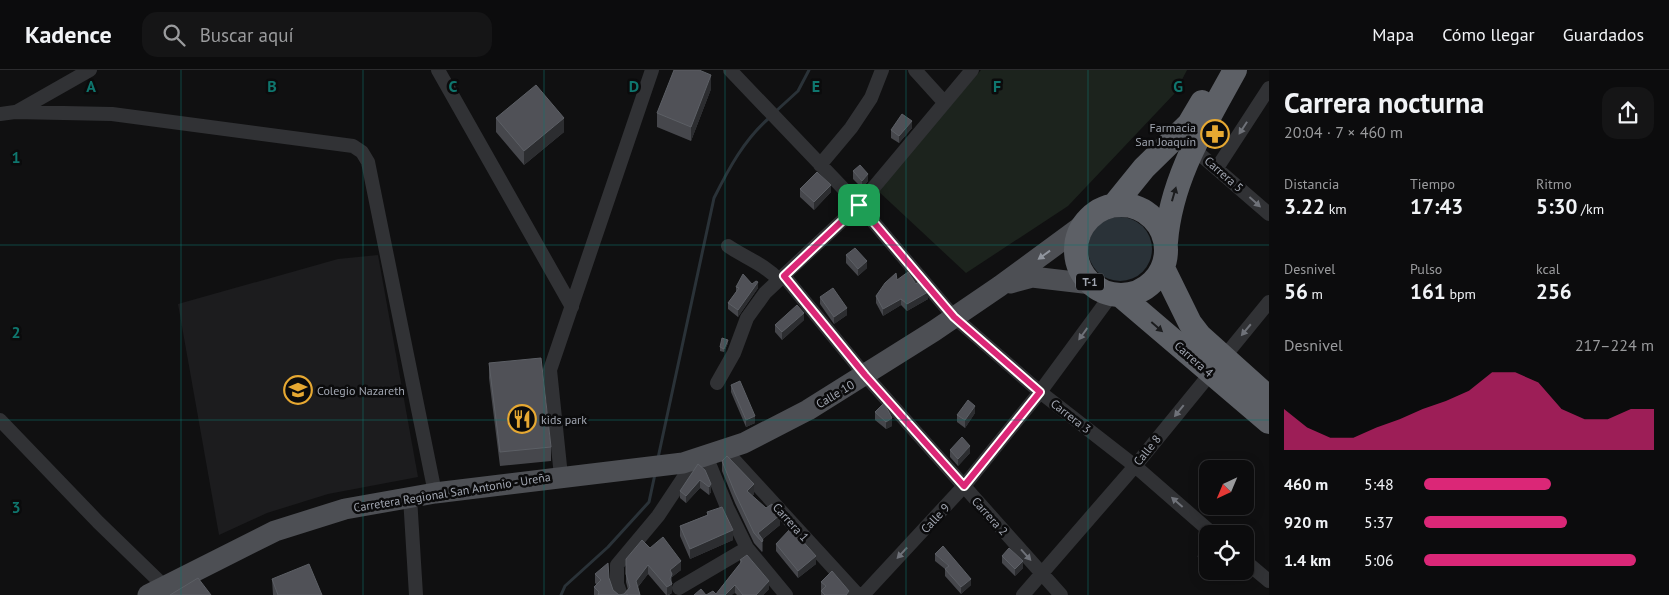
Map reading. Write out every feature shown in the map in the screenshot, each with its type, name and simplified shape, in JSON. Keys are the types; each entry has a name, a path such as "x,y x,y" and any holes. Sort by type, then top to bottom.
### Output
{"highway":[{"path":"1163,268 1167,255 1166,242 1172,198 1186,142 1193,118 1220,70"},
{"path":"1114,205 1144,168 1186,142 1235,70"},
{"path":"1083,225 1091,216 1102,209 1114,205 1128,205 1142,209 1157,223 1166,242"},
{"name":"T-1","path":"1083,225 1078,237 1077,256 1084,274 1108,291 1133,294 1146,288 1156,280 1163,268"},
{"name":"Carrera 4","path":"1163,268 1190,323 1216,366 1269,422"},
{"name":"Carrera 4","path":"1108,291 1216,366 1269,398"}],"main road":[{"name":"Calle 10","path":"703,457 775,428 865,375 1000,286 1083,225"},
{"name":"Calle 10","path":"1000,286 1032,277 1108,291"},
{"name":"Carretera Regional San Antonio - Ureña","path":"156,590 275,531 345,509 410,496 703,457"}],"street":[{"path":"15,112 90,70"},
{"path":"438,70 572,307"},
{"path":"561,476 550,370 652,70"},
{"name":"Carrera 3","path":"730,70 859,205 954,317 1040,392 1134,466 1203,525"},
{"path":"820,165 851,128 871,98 882,70"},
{"path":"915,70 944,102"},
{"path":"718,383 734,353 747,318 765,294 859,205 972,70"},
{"path":"1217,168 1269,88"},
{"path":"0,114 15,112 112,114 354,146 362,152 368,162 435,493"},
{"name":"Carrera 5","path":"1186,142 1269,214"},
{"name":"Carrera 2","path":"728,246 752,258 781,278 1061,595"},
{"name":"Calle 9","path":"862,595 964,486 1040,392 1108,291"},
{"name":"Calle 8","path":"1023,595 1134,466 1269,302"},
{"path":"0,420 98,522 156,590"},
{"path":"621,595 617,584 617,565 658,516 703,457 747,548 786,595"},
{"name":"Carrera 1","path":"703,457 858,595"},
{"path":"410,496 416,595"},
{"path":"679,588 747,548"},
{"path":"1254,568 1269,581"}],"shaded area":[{"path":"981,70 1187,70 1175,93 1068,206 966,273 877,190"},
{"path":"1120,217 1132,219 1143,226 1150,237 1152,249 1150,261 1143,272 1132,279 1120,281 1108,279 1097,272 1090,261 1088,249 1090,237 1097,226 1108,219"},
{"name":"Colegio Nazareth","path":"378,255 418,477 328,494 267,513 219,535 178,304 338,259"}],"building":[{"path":"674,70 699,70 711,75 691,127 657,113"},
{"path":"536,85 564,118 524,151 496,118"},
{"path":"902,114 912,121 899,136 891,130"},
{"path":"860,165 868,174 862,181 853,171"},
{"path":"817,172 831,185 814,202 800,189"},
{"path":"855,248 867,261 858,269 846,255"},
{"path":"908,272 916,284 918,282 928,292 907,304 901,299 883,309 876,296 885,283 896,273 897,280"},
{"path":"743,274 752,284 756,281 758,282 738,310 728,303 739,288 736,287"},
{"path":"833,288 847,308 834,317 820,297"},
{"path":"797,305 804,313 782,332 775,325"},
{"path":"722,338 728,340 724,349 720,347"},
{"name":"kids park","path":"541,358 551,447 500,452 489,363"},
{"path":"740,381 755,416 746,420 731,385"},
{"path":"968,400 975,406 965,420 957,415"},
{"path":"884,403 892,418 886,422 875,412"},
{"path":"962,437 970,446 958,459 950,450"},
{"path":"727,456 754,484 747,491 766,508 772,504 780,515 758,533 763,540 762,542 754,533 735,493 722,461"},
{"path":"698,464 705,470 711,484 709,487 700,480 686,496 680,491"},
{"path":"722,507 733,530 690,549 680,526 708,515 707,512"},
{"path":"791,528 816,556 798,571 776,544"},
{"path":"663,537 681,561 670,570 672,584 667,587 648,565 636,581 640,595 619,595 624,594 630,587 626,574 626,559 642,540 650,548"},
{"path":"943,546 971,579 961,587 945,569 949,566 935,554"},
{"path":"1009,548 1023,561 1015,569 1002,556"},
{"path":"747,555 769,581 756,595 743,595 735,585 725,595 706,595 713,591 716,594 742,561 740,560"},
{"path":"608,563 609,578 613,590 619,595 598,595 599,592 594,587 601,580 595,574"},
{"path":"309,564 322,595 278,595 272,579"},
{"path":"832,571 849,591 846,595 825,595 821,591 826,586 821,582"},
{"path":"198,578 211,595 170,595"},
{"path":"701,589 706,595 694,595"}],"waterway":[{"path":"775,112 798,91 809,70"},
{"path":"658,458 714,198 731,165 752,136 769,118"},
{"path":"561,595 565,586 608,547 649,502 655,474"}],"place":[{"name":"Farmacia San Joaquín","path":"1215,134"},
{"name":"Colegio Nazareth","path":"298,390"},
{"name":"kids park","path":"522,419"}],"route":[{"path":"859,205 954,317 1040,392 964,486 865,375 784,276 807,251 843,222 859,205"}]}
